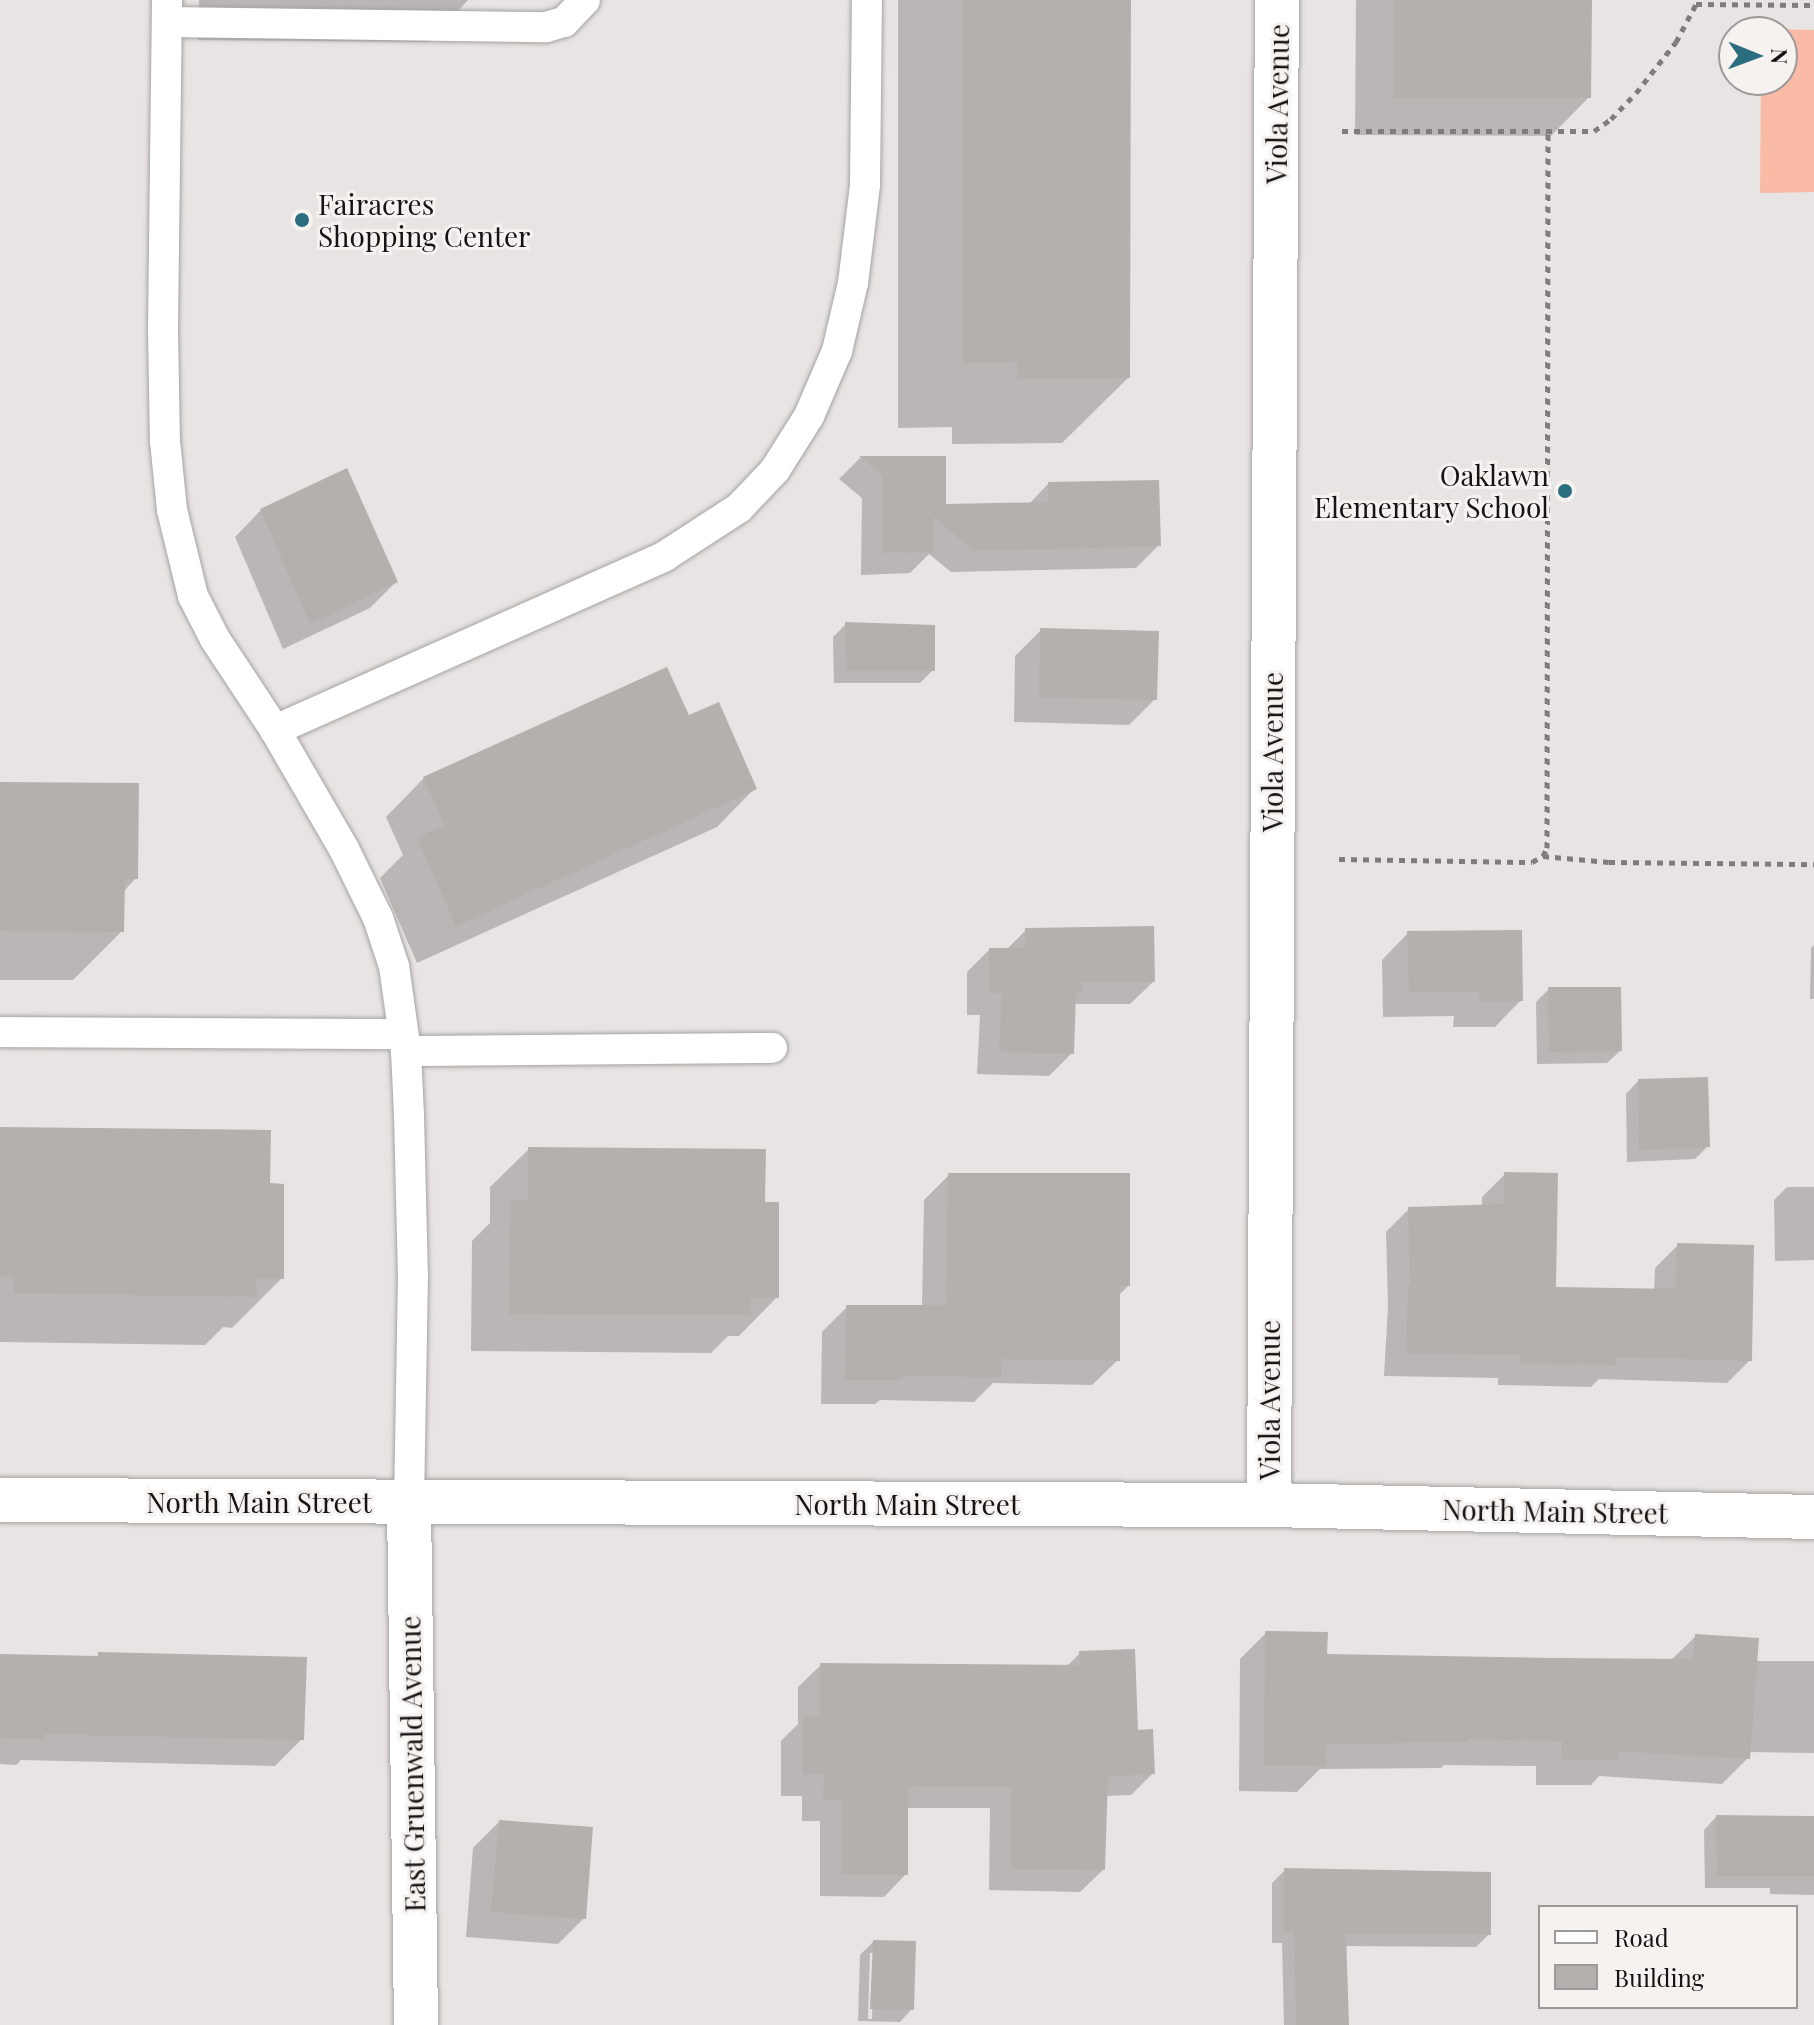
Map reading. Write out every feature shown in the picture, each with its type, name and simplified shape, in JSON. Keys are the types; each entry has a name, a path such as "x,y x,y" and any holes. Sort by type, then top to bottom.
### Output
{"street":[{"name":"Viola Avenue","path":"1269,1505 1277,0"},
{"name":"North Main Street","path":"0,1500 1269,1505 1814,1517"},
{"name":"East Gruenwald Avenue","path":"409,1503 416,2025"}],"lane":[{"path":"409,1503 413,1275 404,1043 394,966 378,918 344,849 275,730 215,639 193,596 172,510 165,441 163,330 167,11 546,27 564,22 585,0"},
{"path":"275,730 665,556 739,508 775,470 809,416 837,351 853,283 865,185 867,0"},
{"path":"0,1032 404,1043 772,1048"}],"path":[{"path":"1342,131 1594,131 1611,119 1676,42 1696,4 1814,5"},
{"path":"1543,856 1547,848 1548,131"},
{"path":"1339,859 1532,862 1543,856 1609,862 1814,864"}],"shaded area":[{"path":"1798,30 1814,30 1814,192 1760,193 1761,96 1798,96"}],"building":[{"path":"963,0 1131,0 1130,378 1017,379 1017,362 963,363"},
{"path":"1393,0 1592,0 1591,98 1393,98"},
{"path":"859,456 946,456 946,504 1048,502 1048,482 1159,480 1161,546 974,551 934,517 934,552 883,553 883,475"},
{"path":"347,468 398,582 310,624 260,509"},
{"path":"845,622 935,625 935,671 846,671"},
{"path":"1040,628 1159,631 1157,700 1039,697"},
{"path":"667,667 689,715 719,702 757,789 456,926 417,838 445,825 423,777"},
{"path":"0,782 139,783 138,879 125,879 124,932 0,931"},
{"path":"1154,926 1155,982 1082,982 1082,992 1076,992 1074,1054 999,1052 1002,993 989,993 989,948 1025,948 1025,928"},
{"path":"1522,930 1523,1001 1479,1002 1479,991 1409,992 1407,931"},
{"path":"1548,987 1621,987 1622,1051 1549,1052"},
{"path":"1708,1077 1710,1147 1639,1150 1638,1079"},
{"path":"0,1127 271,1130 270,1183 284,1184 284,1279 256,1279 257,1297 14,1293 14,1277 0,1276"},
{"path":"528,1147 766,1149 765,1202 779,1202 779,1298 751,1298 751,1315 509,1314 510,1201 528,1200"},
{"path":"1504,1172 1558,1173 1556,1287 1676,1289 1677,1243 1754,1245 1752,1361 1616,1357 1616,1365 1520,1363 1520,1355 1406,1353 1410,1285 1408,1207 1504,1204"},
{"path":"948,1173 1130,1173 1130,1286 1120,1286 1120,1361 1002,1359 1001,1378 903,1375 902,1380 845,1380 846,1305 946,1305"},
{"path":"1265,1631 1328,1632 1327,1654 1551,1658 1693,1659 1695,1634 1759,1638 1750,1759 1619,1751 1619,1760 1561,1759 1562,1741 1469,1739 1469,1742 1326,1744 1325,1766 1264,1765"},
{"path":"1135,1649 1138,1730 1153,1729 1155,1774 1108,1776 1105,1870 1011,1869 1011,1787 908,1786 908,1875 841,1874 841,1800 823,1800 824,1774 803,1775 803,1716 820,1717 820,1663 1080,1665 1079,1651"},
{"path":"98,1652 307,1657 304,1740 45,1734 45,1739 0,1738 0,1654 98,1656"},
{"path":"1716,1815 1814,1816 1814,1876 1717,1876"},
{"path":"499,1820 593,1827 586,1919 491,1912"},
{"path":"1284,1868 1491,1872 1491,1935 1346,1934 1349,2025 1296,2025 1294,1931 1284,1931"},
{"path":"873,1940 916,1941 914,2010 870,2009"}],"place":[{"name":"Fairacres Shopping Center","path":"302,220"},
{"name":"Oaklawn Elementary School","path":"1565,491"}]}
